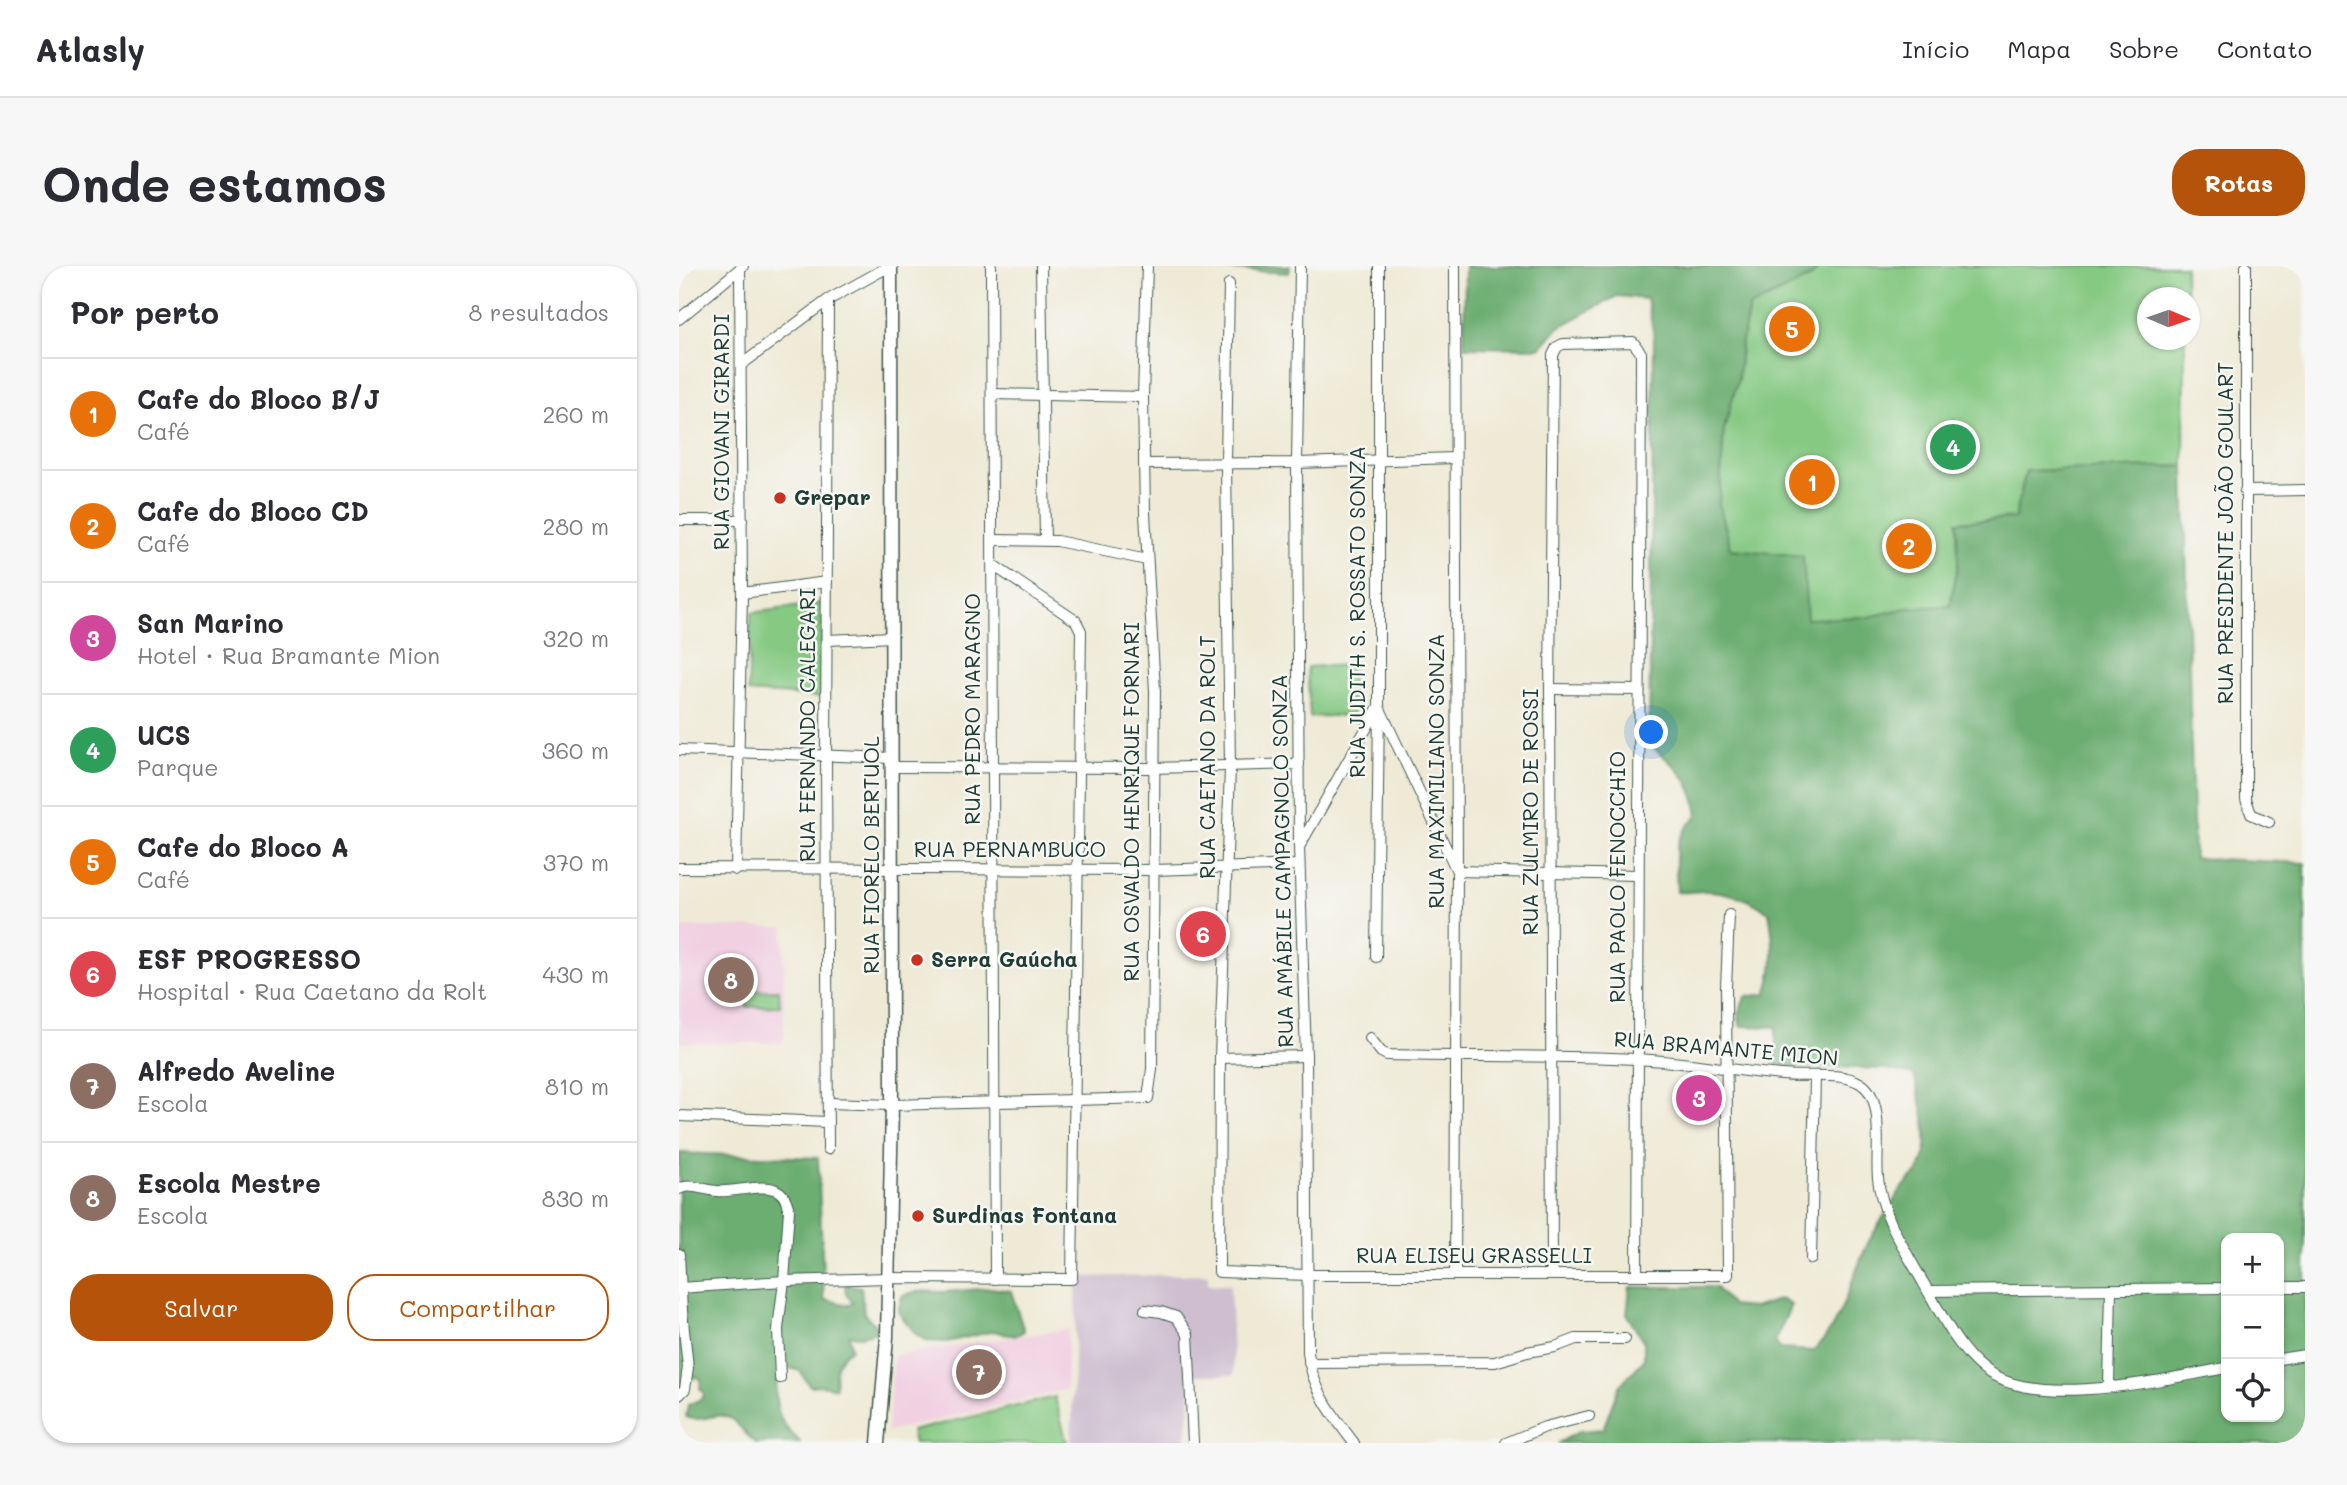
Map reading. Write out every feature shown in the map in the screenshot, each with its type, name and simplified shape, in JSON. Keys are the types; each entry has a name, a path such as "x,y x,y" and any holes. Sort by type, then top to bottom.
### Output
{"main road":[{"name":"RUA FIORELO BERTUOL","path":"878,1443 889,1278 892,1105 891,266"}],"street":[{"path":"741,365 828,300 891,266"},
{"name":"RUA PEDRO MARAGNO","path":"991,266 995,1279"},
{"path":"1041,266 1045,540"},
{"name":"RUA OSVALDO HENRIQUE FORNARI","path":"1075,1099 1148,1098 1152,1069 1155,684 1144,464 1147,266"},
{"name":"RUA AMÁBILE CAMPAGNOLO SONZA","path":"1300,266 1297,463 1299,865 1306,1056 1309,1363 1317,1387 1354,1443"},
{"name":"RUA JUDITH S. ROSSATO SONZA","path":"1376,957 1379,266"},
{"name":"RUA MAXIMILIANO SONZA","path":"1455,266 1455,1275"},
{"name":"RUA PRESIDENTE JOÃO GOULART","path":"2246,266 2246,799 2251,814 2269,822"},
{"path":"679,319 742,268"},
{"name":"RUA GIOVANI GIRARDI","path":"736,870 742,593 742,268"},
{"name":"RUA CAETANO DA ROLT","path":"1219,1272 1220,1058 1230,767 1226,463 1229,285"},
{"name":"RUA FERNANDO CALEGARI","path":"828,300 828,1149"},
{"name":"RUA PAOLO FENOCCHIO","path":"1555,350 1563,344 1633,342 1641,353 1637,1275"},
{"name":"RUA ZULMIRO DE ROSSI","path":"1552,1275 1550,874 1555,350"},
{"path":"992,394 1143,397"},
{"path":"1144,464 1297,463 1455,457"},
{"path":"2245,491 2305,491"},
{"path":"679,520 742,520"},
{"path":"993,540 1045,540 1147,560"},
{"path":"680,1288 889,1278 1072,1279 1081,631 1076,621 993,565"},
{"path":"742,593 827,582"},
{"path":"827,640 892,637"},
{"path":"1551,688 1639,690"},
{"path":"1379,706 1457,871 1637,875"},
{"path":"1299,847 1379,706"},
{"path":"679,750 993,767 1153,768 1299,764"},
{"name":"RUA PERNAMBUCO","path":"679,868 1154,870 1299,865"},
{"path":"1726,1069 1729,915"},
{"name":"RUA BRAMANTE MION","path":"1370,1038 1381,1052 1387,1055 1637,1059 1846,1078 1862,1084 1876,1106 1878,1179 1883,1203 1928,1291 1960,1344 1983,1370 2007,1383 2035,1390 2109,1387 2221,1369"},
{"path":"1220,1058 1306,1056"},
{"name":"RUA ELISEU GRASSELLI","path":"1219,1272 1309,1275 1728,1275 1726,1069"},
{"path":"1811,1259 1815,1077"},
{"path":"828,1103 892,1105 1075,1099"},
{"path":"679,1116 828,1122"},
{"path":"679,1189 686,1186 717,1191 767,1187 778,1190 786,1199 789,1210 778,1329 780,1378"},
{"path":"679,1254 688,1378 685,1389 679,1395"},
{"path":"2284,1287 2305,1287"},
{"path":"1928,1291 2221,1288"},
{"path":"2109,1387 2111,1289"},
{"path":"1145,1310 1176,1317 1188,1334 1193,1440"},
{"path":"1309,1363 1495,1362 1576,1339 1625,1339"},
{"path":"2284,1359 2305,1355"},
{"path":"1506,1443 1545,1427 1589,1416"}],"shaded area":[{"path":"679,927 784,927 784,1043 679,1043"},
{"path":"1191,927 1216,927 1216,941 1190,940"},
{"path":"1208,1274 1208,1285 1230,1285 1234,1375 1194,1375 1185,1443 1071,1443 1077,1277"},
{"path":"1068,1329 1066,1390 887,1432 894,1355"}],"green space":[{"path":"1164,266 1290,266 1289,273"},
{"path":"1465,266 1819,266 1812,276 1749,308 1741,345 1738,379 1724,429 1719,504 1731,549 1803,556 1807,619 1869,617 1906,608 1950,606 1958,563 1957,522 2015,518 2026,471 2184,466 2194,858 2305,863 2305,1443 1558,1443 1580,1431 1603,1429 1619,1386 1644,1360 1644,1342 1627,1315 1630,1287 1715,1287 1732,1306 1754,1308 1780,1299 1791,1305 1775,1341 1780,1349 1813,1351 1833,1326 1873,1234 1901,1191 1920,1169 1924,1159 1926,1135 1914,1075 1886,1069 1776,1065 1776,1027 1740,1026 1739,1014 1745,997 1766,994 1769,984 1773,953 1769,912 1731,894 1714,891 1677,892 1677,850 1683,833 1698,816 1696,803 1682,774 1649,744 1654,335 1647,299 1617,296 1559,327 1540,348 1464,347"},
{"path":"1819,266 2185,266 2186,287 2137,287 2137,350 2185,350 2184,466 2026,471 2015,518 1957,522 1958,563 1951,606 1906,608 1869,617 1807,619 1731,549 1719,504 1724,429 1738,379 1741,345 1749,308 1812,277"},
{"path":"822,603 821,697 748,692 751,613"},
{"path":"1351,665 1353,715 1310,717 1307,667"},
{"path":"779,990 780,1006 747,1007 747,991"},
{"path":"679,1153 818,1158 824,1299 848,1305 853,1303 846,1294 845,1284 861,1287 864,1313 880,1331 861,1336 849,1335 851,1349 842,1356 837,1365 836,1388 810,1386 800,1371 790,1368 782,1370 776,1390 779,1413 785,1426 801,1443 756,1443 734,1421 726,1417 686,1417 688,1405 703,1398 704,1394 700,1388 701,1380 697,1376 689,1382 679,1399"},
{"path":"991,1288 1011,1291 1024,1331 1015,1336 994,1331 947,1342 926,1341 916,1334 898,1312 902,1296 917,1291"},
{"path":"1055,1397 1067,1443 914,1443 911,1431"}],"place":[{"name":"Cafe do Bloco A","path":"1792,329"},
{"name":"UCS","path":"1953,447"},
{"name":"Cafe do Bloco B/J","path":"1812,482"},
{"name":"Grepar","path":"780,498"},
{"name":"Cafe do Bloco CD","path":"1909,546"},
{"name":"ESF PROGRESSO","path":"1203,934"},
{"name":"Serra Gaúcha","path":"917,960"},
{"name":"Escola Mestre","path":"731,980"},
{"name":"San Marino","path":"1699,1098"},
{"name":"Surdinas Fontana","path":"918,1216"},
{"name":"Alfredo Aveline","path":"979,1372"}]}
